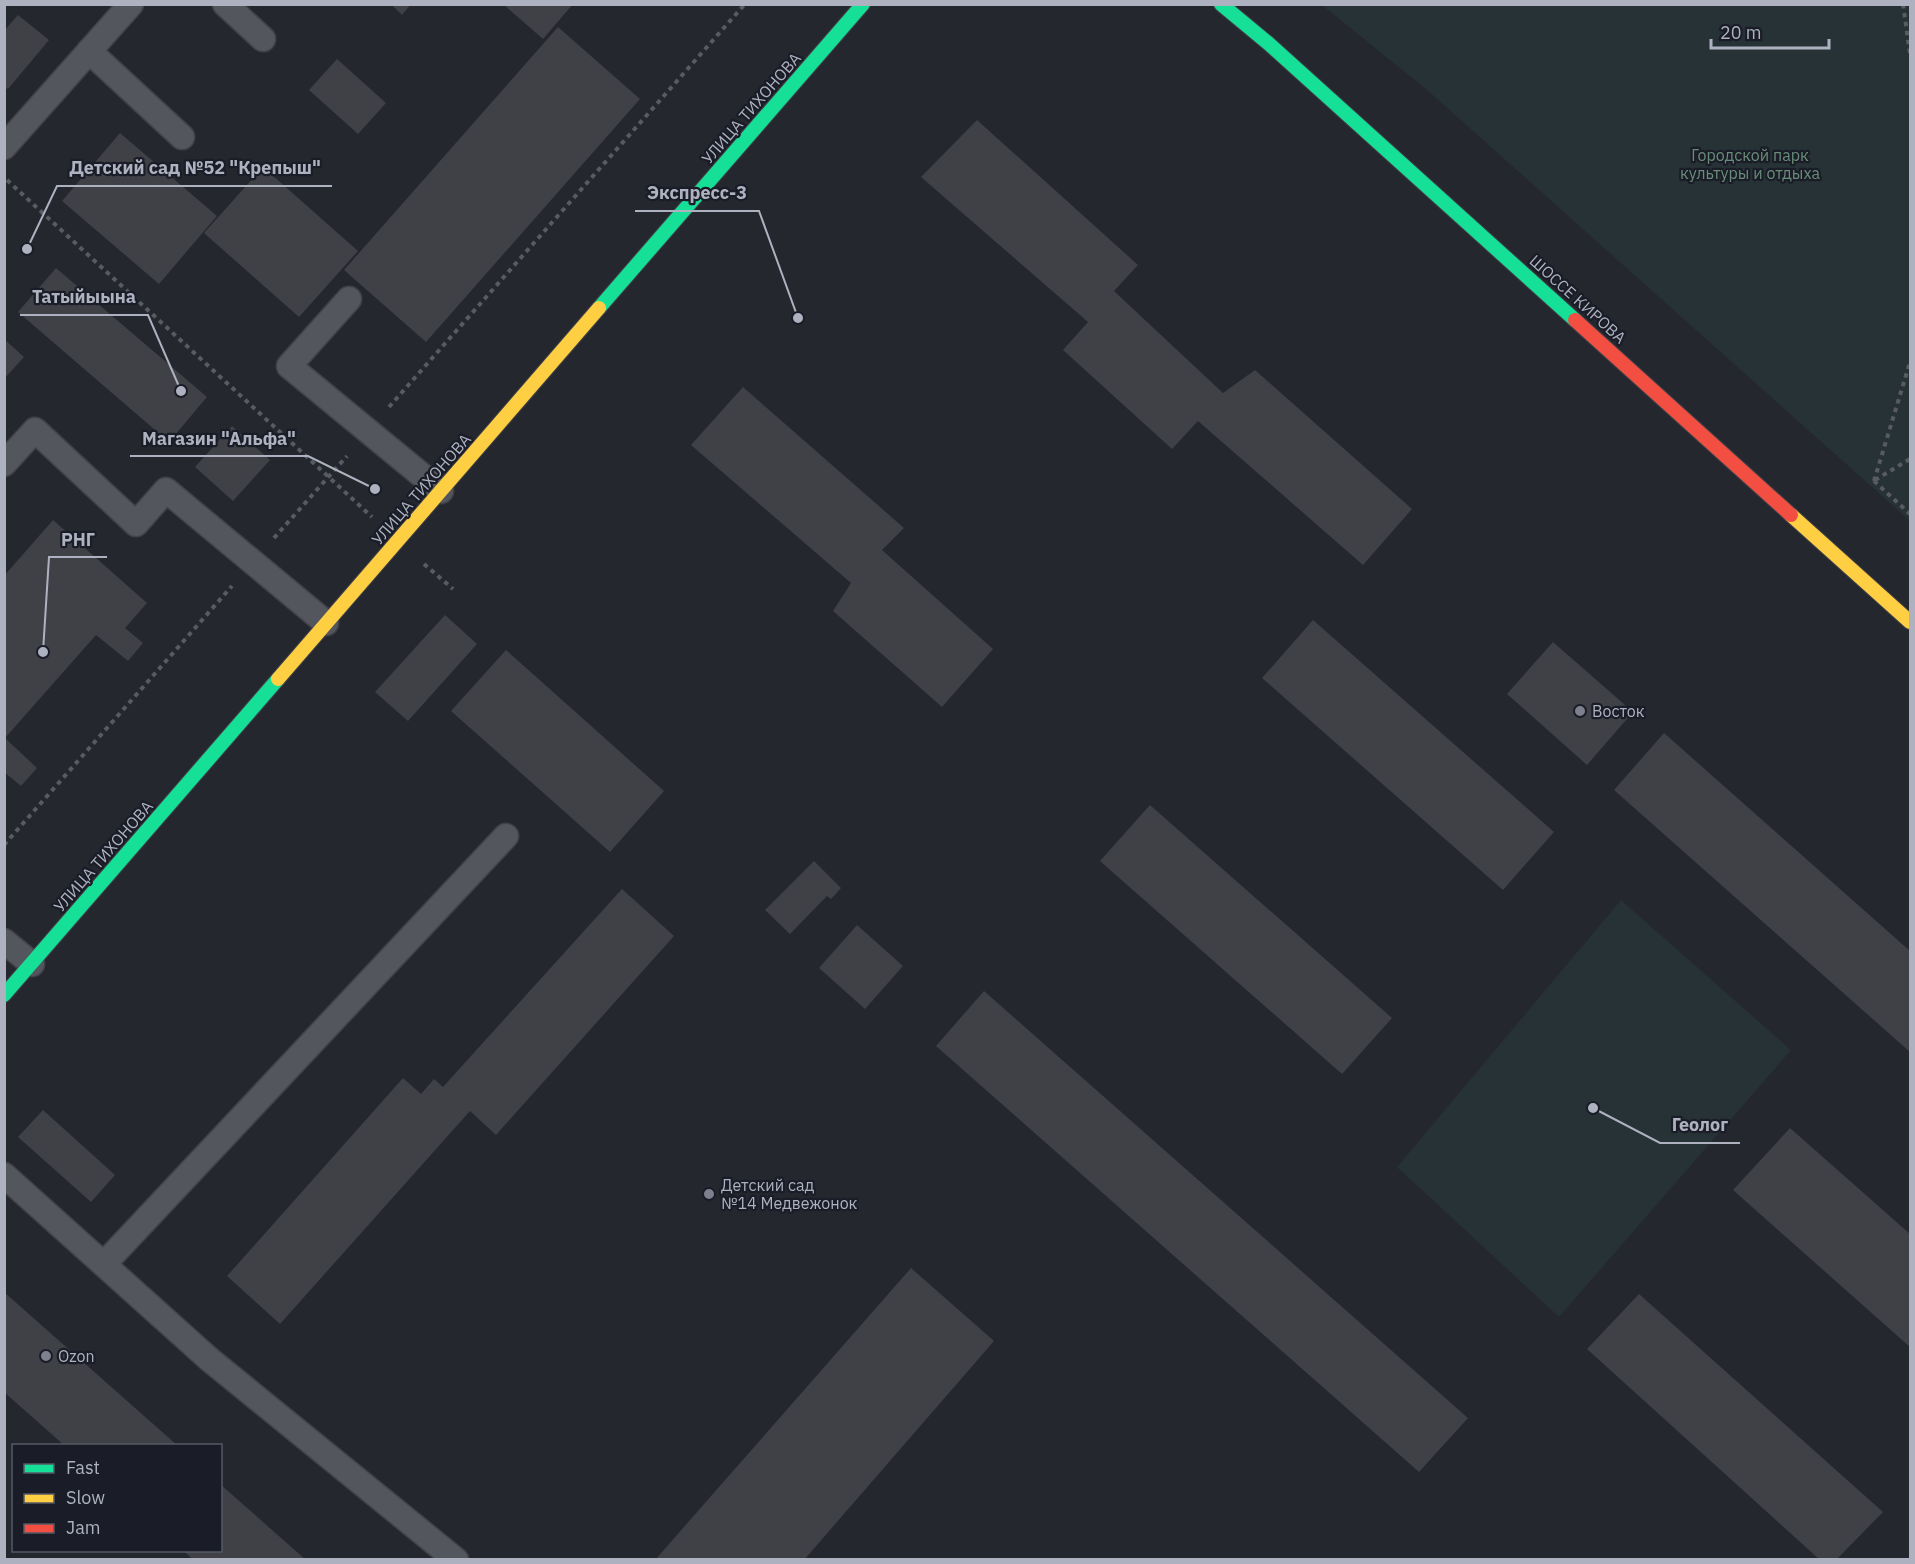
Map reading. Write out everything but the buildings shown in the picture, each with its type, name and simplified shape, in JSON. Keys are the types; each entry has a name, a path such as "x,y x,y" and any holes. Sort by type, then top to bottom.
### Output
{"main road":[{"name":"УЛИЦА ТИХОНОВА","path":"4,995 863,4"},
{"name":"ШОССЕ КИРОВА","path":"1221,4 1268,42 1911,621"}],"lane":[{"path":"4,147 131,4"},
{"path":"225,4 263,39"},
{"path":"89,51 182,137"},
{"path":"349,299 289,366 441,491"},
{"path":"4,464 35,430 136,524 166,490 326,623"},
{"path":"104,1264 506,836"},
{"path":"4,941 32,963"},
{"path":"4,1174 209,1359 456,1560"}],"path":[{"path":"1903,4 1911,54"},
{"path":"4,178 453,590"},
{"path":"1874,481 1911,362"},
{"path":"1874,481 1911,459"},
{"path":"1874,481 1911,514"}],"green space":[{"name":"Городской парк культуры и отдыха","path":"1322,5 1910,5 1910,521 1427,90"},
{"path":"1621,900 1791,1050 1559,1317 1397,1167"}],"traffic: fast":[{"path":"599,308 863,4"},
{"path":"1221,4 1268,43 1575,320"},
{"path":"4,995 278,679"}],"traffic: slow":[{"path":"278,679 599,308"},
{"path":"1791,515 1910,622"}],"traffic: jam":[{"path":"1575,320 1791,515"}],"place":[{"name":"Детский сад №52 \"Крепыш\"","path":"27,249"},
{"name":"Экспресс-3","path":"798,318"},
{"name":"Татыйыына","path":"181,391"},
{"name":"Магазин \"Альфа\"","path":"375,489"},
{"name":"РНГ","path":"43,652"},
{"name":"Восток","path":"1580,711"},
{"name":"Геолог","path":"1593,1108"},
{"name":"Детский сад №14 Медвежонок","path":"709,1194"},
{"name":"Ozon","path":"46,1356"}]}
